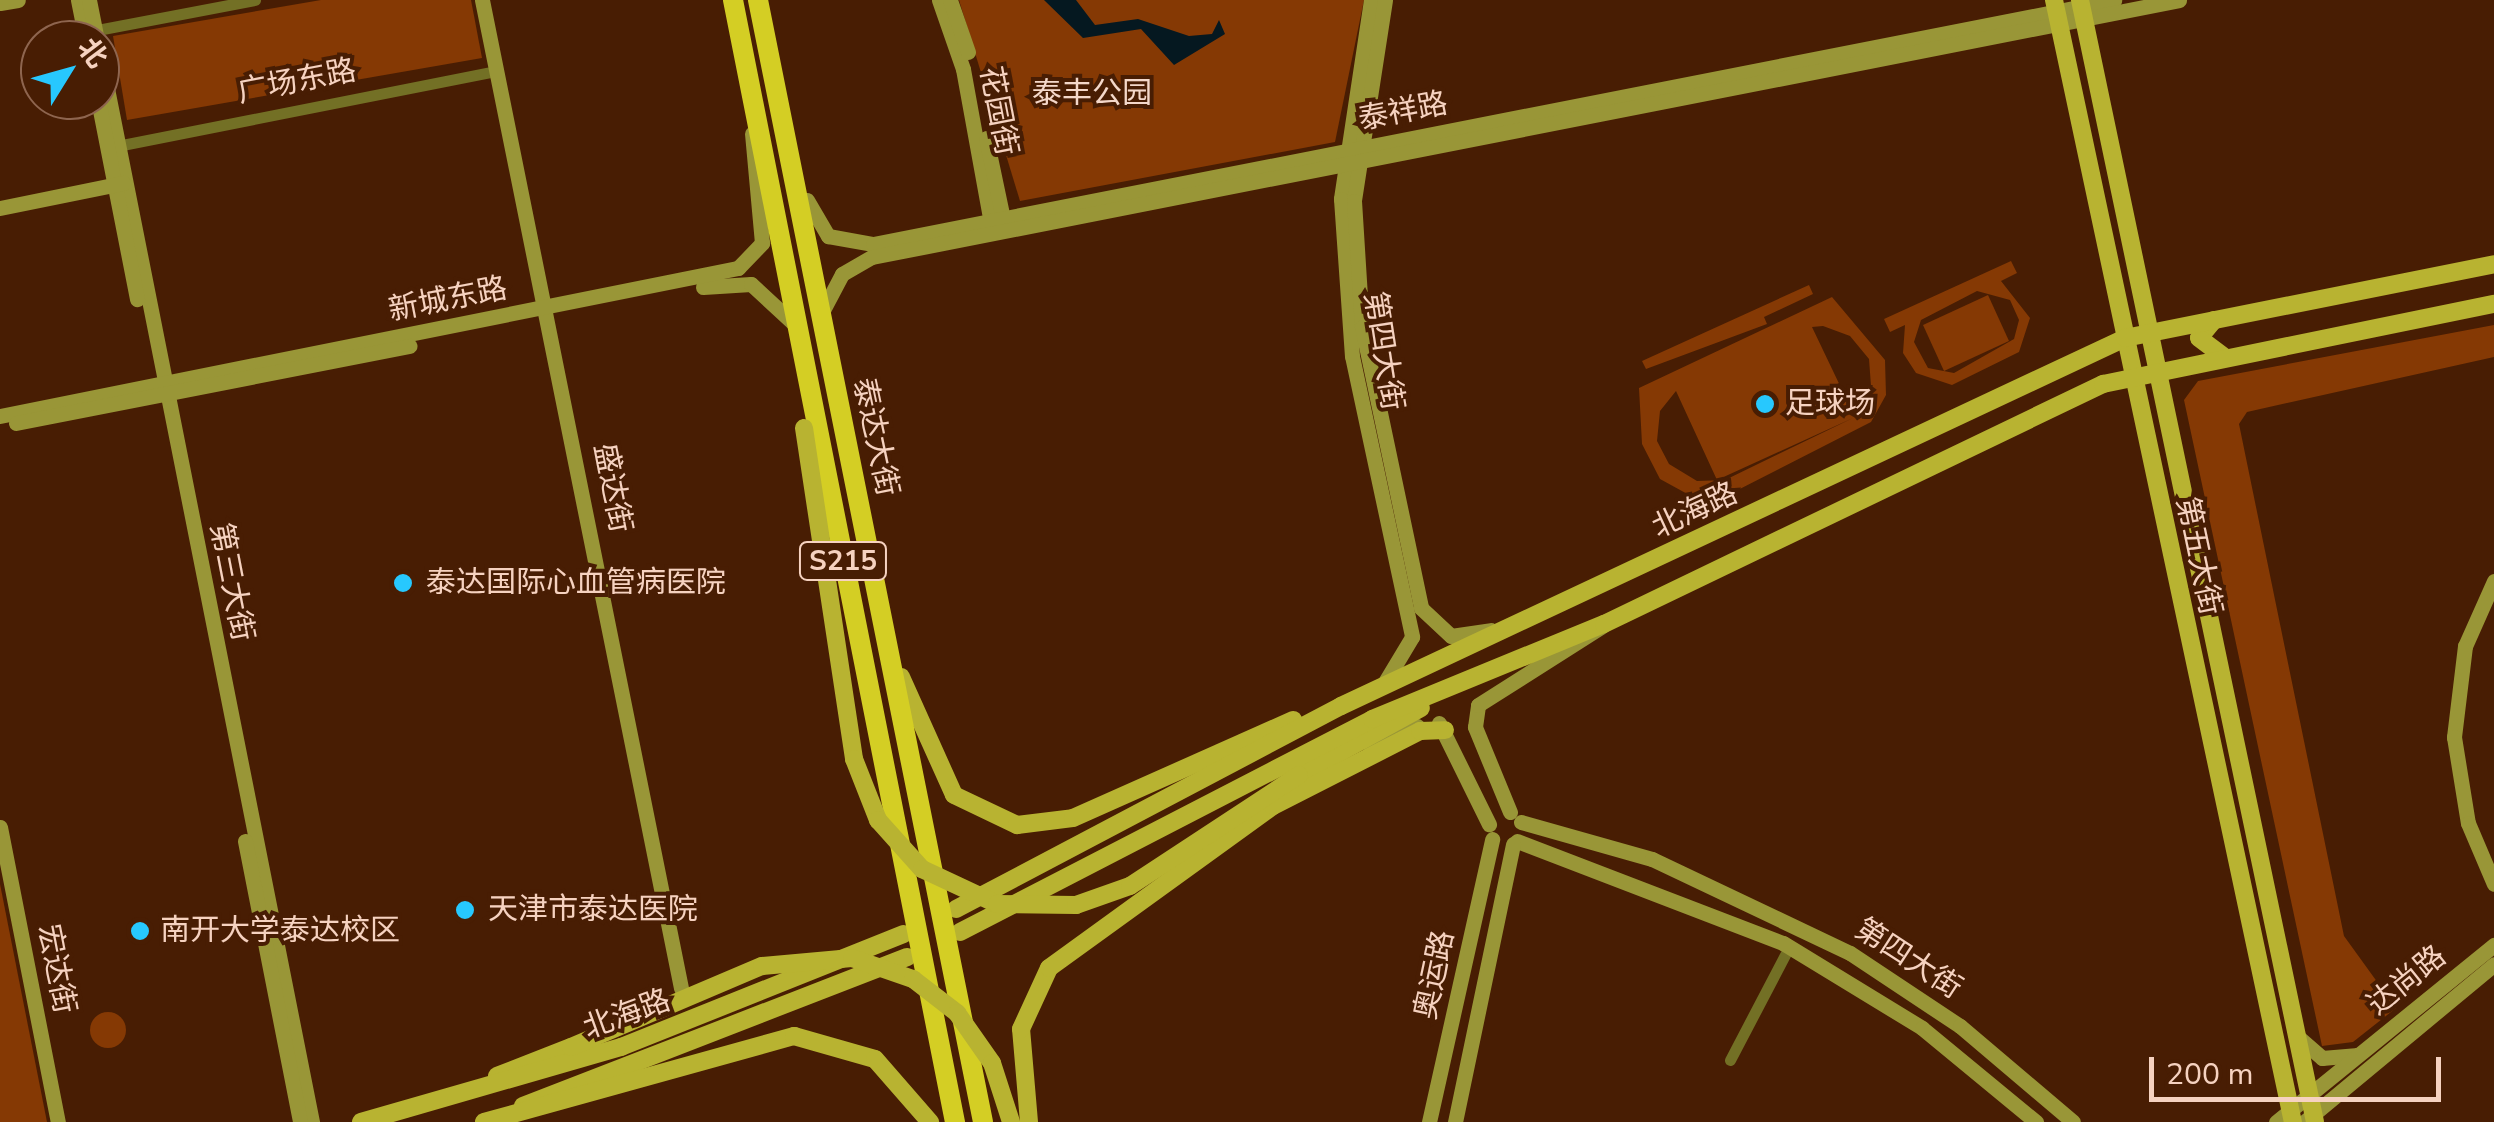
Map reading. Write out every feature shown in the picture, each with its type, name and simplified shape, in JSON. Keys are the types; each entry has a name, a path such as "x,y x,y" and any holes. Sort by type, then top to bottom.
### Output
{"highway":[{"name":"泰达大街","path":"733,0 956,1122"},
{"name":"泰达大街","path":"758,0 820,326 892,653 983,1122"}],"main road":[{"name":"第五大街","path":"2082,8 2140,294 2141,413 2300,1116"},
{"name":"第五大街","path":"2056,12 2118,298 2163,407 2294,1028 2300,1116"},
{"name":"北海路","path":"960,932 1338,736 1604,624 2104,384 2138,351 2187,322 2494,264"},
{"path":"2140,294 2155,317 2187,322"},
{"path":"2090,354 2115,326 2118,298"},
{"path":"2138,351 2196,362 2494,304"},
{"path":"2219,317 2199,338 2226,357"},
{"name":"北海路","path":"956,909 1341,706 2090,354 2138,351"},
{"path":"2050,373 2080,375 2064,403"},
{"path":"806,382 804,428 854,759 878,820 922,869 997,904 1076,905 1144,878 1298,776 1455,688"},
{"path":"2104,384 2125,387 2141,413"},
{"path":"892,653 943,780 978,812 1018,825 1073,818 1341,706"},
{"path":"1029,1122 1021,1029 1049,968 1274,806 1420,731 1446,730"},
{"name":"北海路","path":"361,1122 640,1040 903,934"},
{"name":"北海路","path":"482,1122 907,957"},
{"path":"450,1095 771,964 852,958 912,979 957,1013 992,1063 1012,1122"},
{"path":"482,1122 794,1036 875,1059 930,1122"}],"street":[{"path":"0,4 18,0"},
{"path":"120,30 254,0"},
{"name":"盛达街","path":"482,0 550,313 681,988"},
{"name":"花园街","path":"939,0 963,69 998,227"},
{"name":"花园街","path":"950,0 998,227"},
{"name":"第四大街","path":"1371,692 1402,666 1412,636 1352,356 1353,156 1372,0"},
{"name":"第四大街","path":"1353,156 1385,0"},
{"name":"泰祥路","path":"2082,8 2114,0"},
{"name":"泰祥路","path":"820,326 830,289 861,261 998,227 2056,12 2179,0"},
{"name":"广场东路","path":"113,147 497,71"},
{"name":"新城东路","path":"550,313 706,277 759,254 753,108"},
{"name":"第三大街","path":"104,120 113,147"},
{"name":"第三大街","path":"109,120 300,1122"},
{"name":"泰祥路","path":"781,121 814,224 842,244 998,227"},
{"path":"1353,156 1362,327 1415,592 1429,624 1451,636 1524,622"},
{"path":"0,208 120,183"},
{"name":"新城东路","path":"0,416 550,313 739,282 771,293 796,330"},
{"name":"新城东路","path":"0,426 160,389"},
{"name":"第三大街","path":"160,389 312,1122"},
{"path":"2494,581 2458,672 2454,738 2468,823 2494,884"},
{"path":"2494,601 2470,666 2464,731 2473,808 2494,862"},
{"path":"1515,842 1516,817 1474,727 1478,705 1604,624"},
{"path":"1341,754 1427,723 1446,730 1491,832 1516,817"},
{"name":"第四大街","path":"1516,817 1652,860 1818,936 1960,1026 2073,1122"},
{"name":"宏达街","path":"0,827 58,1122"},
{"name":"第四大街","path":"1491,832 1704,906 1789,947 1946,1046 2036,1122"},
{"name":"奥运路","path":"1429,1122 1491,832"},
{"name":"奥运路","path":"1455,1122 1515,842"},
{"path":"1807,957 1818,936"},
{"name":"达尚路","path":"2300,1116 2372,1046 2494,946"},
{"path":"1730,1060 1789,947"},
{"name":"达尚路","path":"2300,1116 2494,964"},
{"path":"1946,1046 1960,1026"},
{"path":"2294,1028 2322,1058 2372,1046"},
{"path":"2000,1090 2016,1071"}],"green space":[{"path":"321,0 471,0 482,58 127,120 120,78 120,35"},
{"name":"泰丰公园","path":"959,0 1364,0 1335,142 1020,201"},
{"path":"2011,261 2017,273 2001,281 2030,318 2019,352 1952,385 1916,373 1903,353 1905,325 1890,332 1884,319","holes":["1977,291 2010,300 2019,320 2014,339 1954,373 1928,368 1914,342 1921,320"]},
{"path":"1809,285 1813,294 1764,317 1767,324 1646,369 1642,361"},
{"name":"足球场","path":"1988,295 2009,341 1944,371 1923,325"},
{"path":"1832,297 1885,360 1886,395 1871,422 1728,495 1691,496 1660,479 1642,444 1639,388","holes":["1823,326 1850,336 1869,359 1871,386 1855,417 1812,327","1676,391 1717,480 1853,418 1725,480 1697,481 1669,464 1657,441 1660,411"]},
{"path":"2494,325 2494,357 2247,412 2239,424 2344,936 2396,1008 2353,1042 2322,1046 2184,400 2198,381"},
{"path":"0,884 47,1122 0,1122"},
{"path":"108,1012 121,1017 126,1030 121,1043 108,1048 95,1043 90,1030 95,1017"}],"water":[{"path":"1044,0 1076,0 1095,25 1138,19 1189,36 1212,34 1219,20 1225,34 1174,65 1141,29 1083,38"}],"place":[{"name":"足球场","path":"1765,404"},
{"name":"泰达国际心血管病医院","path":"403,583"},
{"name":"天津市泰达医院","path":"465,910"},
{"name":"南开大学泰达校区","path":"140,931"}]}
